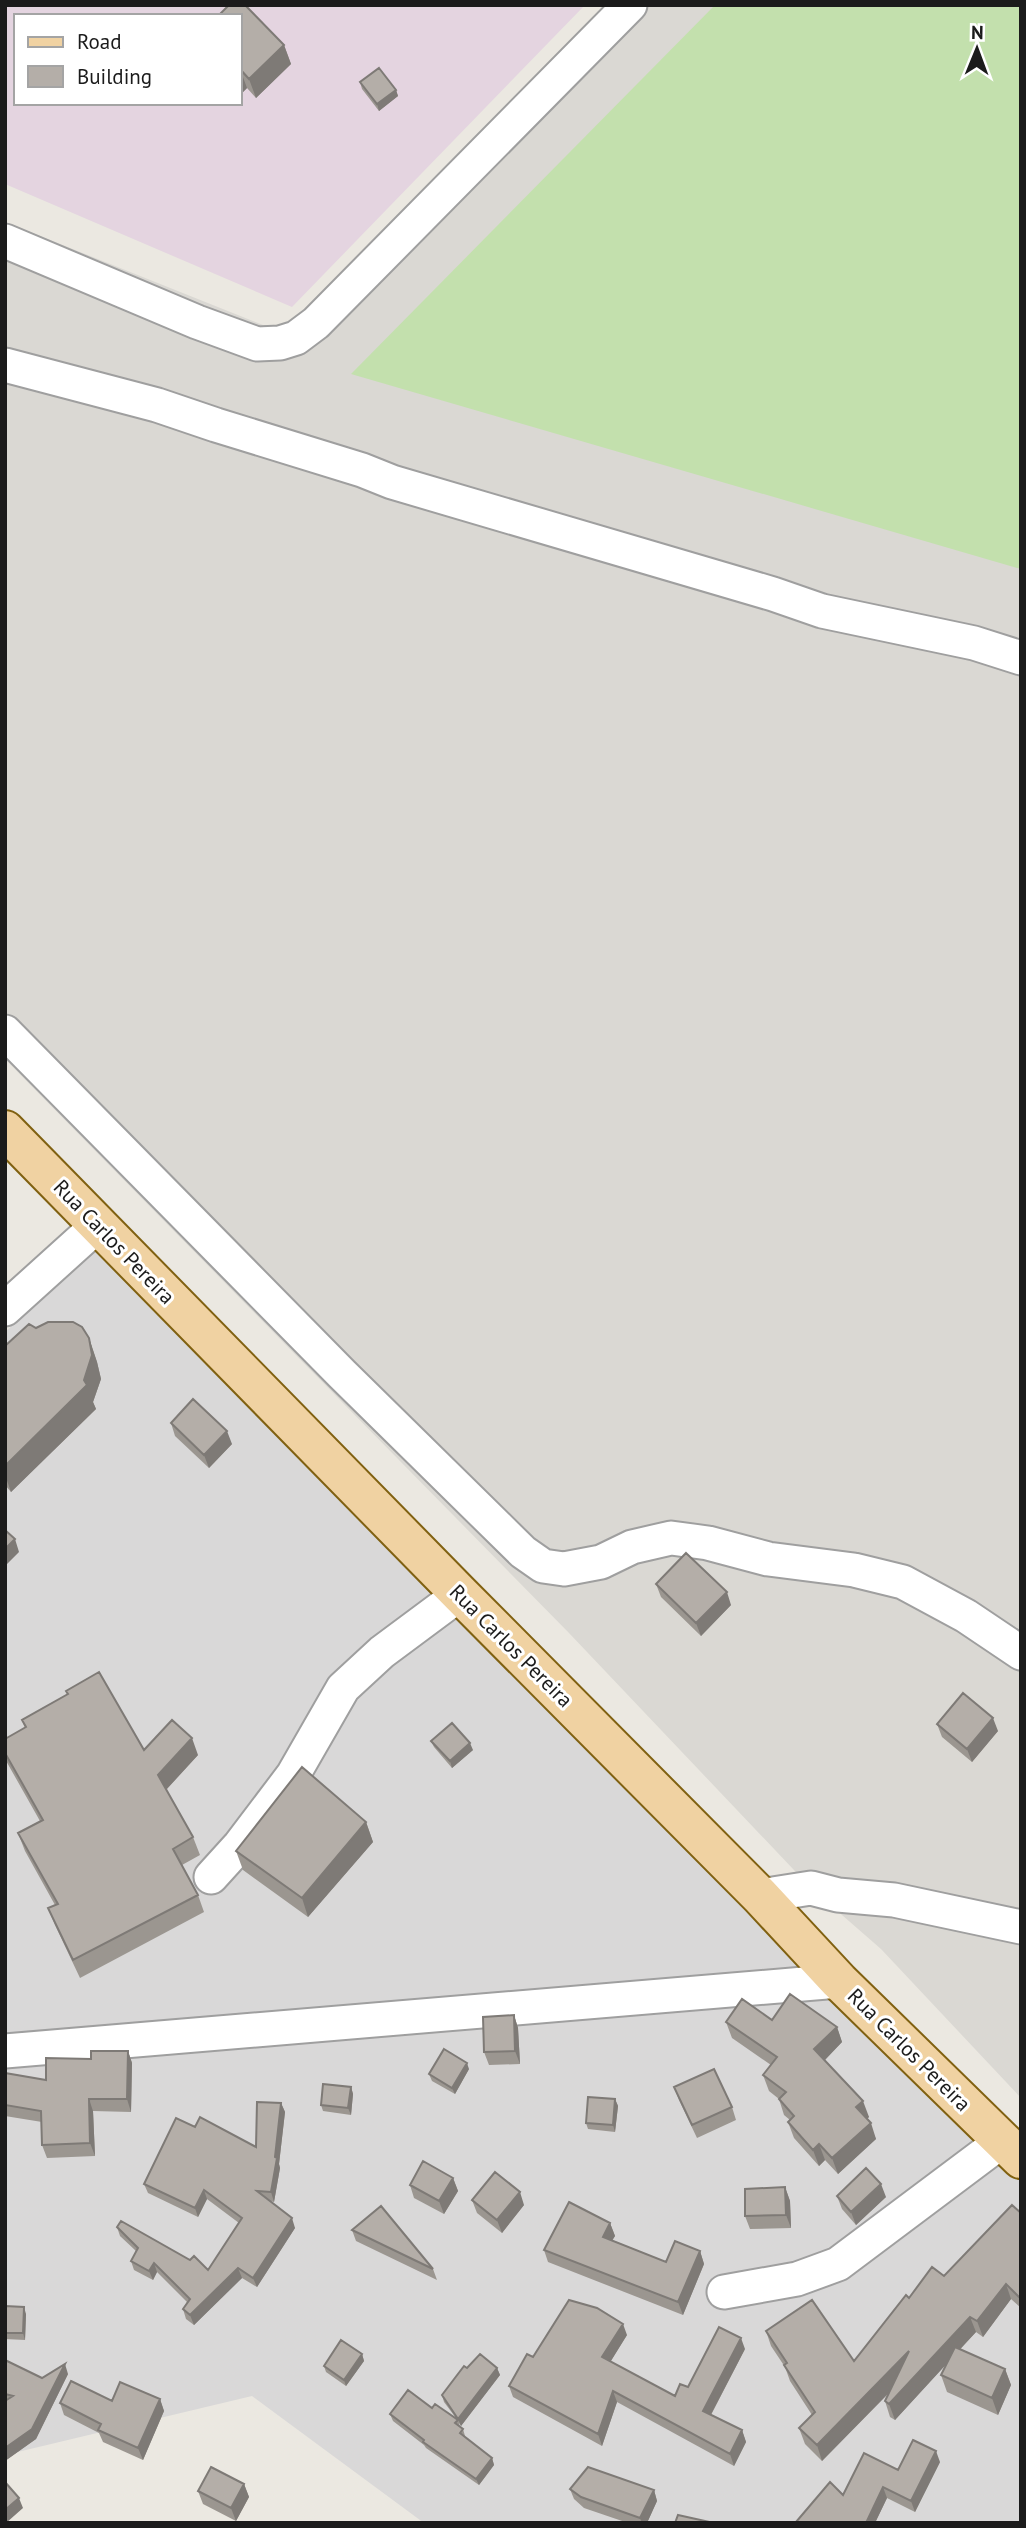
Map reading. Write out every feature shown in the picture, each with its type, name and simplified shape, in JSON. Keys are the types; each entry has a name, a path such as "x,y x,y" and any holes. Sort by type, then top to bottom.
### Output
{"main road":[{"name":"Rua Carlos Pereira","path":"5,1130 760,1896 839,1981 1012,2150"}],"street":[{"path":"5,241 197,322 257,344 280,343 296,338 316,323 630,5"},
{"path":"5,365 157,405 392,482 774,594 822,611 974,643 1021,658"},
{"path":"5,1032 341,1374 523,1552 542,1566 564,1569 601,1562 632,1547 671,1538 708,1543 768,1559 854,1570 903,1582 966,1616 1021,1653"},
{"path":"5,1309 98,1225"},
{"path":"211,1877 240,1845 293,1775 343,1688 382,1652 460,1594"},
{"path":"760,1896 811,1888 838,1895 894,1900 1021,1927"},
{"path":"5,2051 839,1981"},
{"path":"724,2291 797,2279 838,2264 1012,2150"}],"shaded area":[{"path":"5,5 585,5 292,307 5,184"},
{"path":"623,5 1021,5 1021,2098 881,1949 811,1888 569,1633 5,1059 5,222 263,325 291,326"},
{"path":"121,1226 1021,2149 1021,2523 424,2523 252,2396 5,2455 5,1332"}],"green space":[{"path":"715,5 1021,5 1021,569 351,374"}],"building":[{"path":"229,5 245,5 284,45 249,79 242,71 242,14 220,14"},
{"path":"379,68 396,90 377,104 360,82"},
{"path":"48,1322 73,1322 82,1327 89,1338 92,1355 84,1380 87,1385 5,1466 5,1346 29,1324 36,1328"},
{"path":"193,1399 227,1431 204,1455 171,1423"},
{"path":"5,1530 15,1539 5,1549"},
{"path":"686,1553 727,1592 696,1623 656,1584"},
{"path":"99,1672 144,1750 172,1720 192,1738 158,1775 193,1837 173,1849 198,1895 73,1960 48,1908 58,1904 18,1833 43,1820 5,1753 5,1739 26,1727 22,1720 68,1694 66,1691"},
{"path":"963,1693 993,1718 967,1749 937,1724"},
{"path":"452,1723 470,1743 450,1761 431,1741"},
{"path":"302,1767 366,1822 302,1898 236,1851"},
{"path":"790,1994 837,2027 814,2049 863,2101 856,2107 871,2123 832,2158 819,2144 813,2150 788,2122 794,2116 779,2099 786,2092 763,2075 777,2057 726,2022 742,1999 772,2020"},
{"path":"514,2015 515,2051 484,2052 483,2017"},
{"path":"444,2049 467,2063 452,2088 429,2074"},
{"path":"91,2051 128,2051 127,2099 89,2099 90,2143 42,2145 41,2111 5,2105 5,2073 46,2080 46,2058 91,2059"},
{"path":"714,2069 732,2107 692,2125 674,2087"},
{"path":"323,2084 351,2087 348,2108 321,2105"},
{"path":"588,2097 615,2099 613,2125 586,2123"},
{"path":"257,2102 281,2103 277,2158 271,2192 257,2191 292,2218 253,2278 238,2268 190,2315 183,2309 190,2299 154,2263 149,2271 131,2261 138,2248 117,2227 121,2221 190,2260 194,2256 208,2270 242,2218 204,2190 195,2208 144,2184 176,2118 195,2127 200,2117 256,2147"},
{"path":"423,2161 453,2178 439,2201 410,2185"},
{"path":"866,2168 881,2184 851,2212 837,2196"},
{"path":"495,2172 520,2192 497,2220 472,2200"},
{"path":"785,2187 786,2215 745,2216 745,2189"},
{"path":"569,2202 610,2223 603,2237 666,2262 675,2241 700,2251 678,2302 544,2250"},
{"path":"1012,2205 1021,2213 1021,2296 1006,2284 977,2321 970,2317 889,2404 885,2401 909,2351 817,2445 799,2428 815,2412 784,2365 787,2363 766,2331 812,2300 854,2361 906,2295 909,2298 932,2267 944,2276"},
{"path":"381,2206 433,2269 352,2230"},
{"path":"569,2300 597,2308 623,2324 602,2357 675,2396 680,2384 688,2387 719,2327 741,2338 703,2411 742,2430 730,2454 613,2391 598,2434 509,2386 527,2354 533,2357"},
{"path":"5,2306 24,2307 23,2333 5,2333"},
{"path":"341,2340 362,2354 344,2380 324,2366"},
{"path":"955,2347 1005,2369 992,2398 941,2375"},
{"path":"480,2354 497,2368 458,2419 442,2395 464,2366 467,2368"},
{"path":"5,2360 42,2378 65,2364 32,2429 5,2448 5,2401 13,2396 5,2394"},
{"path":"71,2381 112,2401 120,2382 160,2399 138,2448 98,2430 101,2424 60,2403"},
{"path":"408,2390 432,2408 435,2404 458,2420 455,2423 463,2429 460,2433 492,2458 476,2479 423,2442 424,2440 390,2414"},
{"path":"913,2440 936,2451 911,2501 883,2487 866,2523 796,2522 830,2482 843,2495 864,2453 898,2470"},
{"path":"211,2467 244,2484 231,2508 198,2491"},
{"path":"588,2467 654,2490 640,2518 581,2497 570,2489"},
{"path":"5,2482 19,2498 5,2510"},
{"path":"678,2515 714,2523 675,2523"}]}
